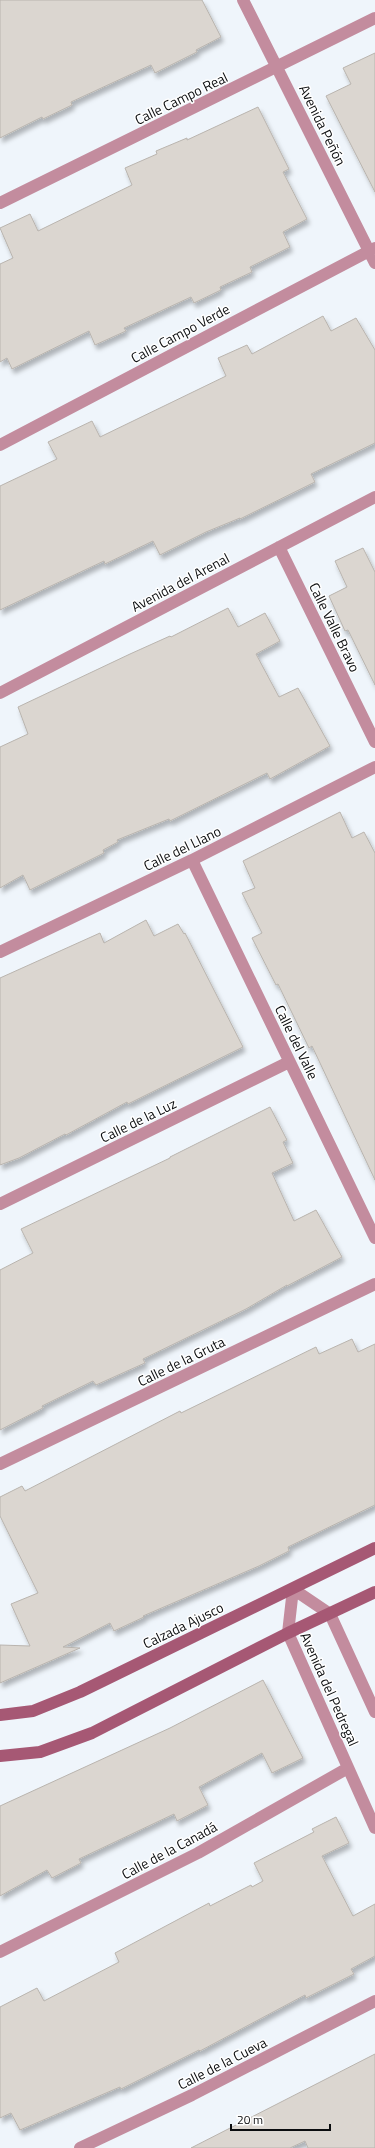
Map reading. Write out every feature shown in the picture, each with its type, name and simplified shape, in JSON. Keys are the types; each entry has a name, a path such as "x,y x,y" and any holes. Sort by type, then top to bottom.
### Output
{"street":[{"name":"Avenida Peñón","path":"243,0 372,249 375,263"},
{"name":"Calle Campo Real","path":"0,203 375,18"},
{"name":"Calle Campo Verde","path":"0,445 372,249"},
{"name":"Avenida del Arenal","path":"0,693 375,497"},
{"name":"Calle Valle Bravo","path":"279,547 375,742"},
{"name":"Calle del Llano","path":"0,952 192,860 375,767"},
{"name":"Calle del Valle","path":"192,860 375,1238"},
{"name":"Calle de la Luz","path":"0,1204 289,1062"},
{"name":"Calle de la Gruta","path":"0,1464 375,1284"},
{"name":"Calzada Ajusco","path":"0,1715 33,1711 80,1692 375,1548"},
{"path":"293,1589 330,1614 375,1712"},
{"name":"Avenida del Pedregal","path":"293,1589 288,1633 375,1828"},
{"path":"0,1756 40,1752 92,1733 288,1633 375,1592"},
{"name":"Calle de la Canadá","path":"0,1952 198,1853 348,1768"},
{"name":"Calle de la Cueva","path":"80,2148 178,2102 375,2001"}],"building":[{"path":"0,0 202,0 221,37 196,50 197,52 155,73 151,65 71,102 72,105 43,119 42,117 0,138"},
{"path":"375,53 375,192 326,96 351,84 343,68"},
{"path":"258,107 289,169 283,172 307,219 283,232 290,247 250,267 252,272 220,287 221,290 194,303 191,297 124,328 126,331 95,345 89,331 12,369 7,358 0,362 0,264 13,258 0,228 30,214 38,231 132,185 125,168 157,154 156,151 187,138 187,140"},
{"path":"323,316 331,331 356,318 375,350 375,443 311,474 315,482 240,519 206,532 160,555 153,541 105,564 104,561 0,610 0,486 57,459 48,442 92,421 100,437 226,376 218,358 247,345 252,354"},
{"path":"363,548 375,572 375,685 348,630 345,631 329,596 347,587 335,561"},
{"path":"228,608 238,627 265,613 280,641 256,654 279,697 298,688 330,746 270,779 267,773 170,821 169,819 117,840 118,842 103,850 104,853 30,890 23,875 0,888 0,747 28,734 18,707 130,654 170,636 171,637"},
{"path":"340,812 352,838 364,832 375,853 375,1180 312,1046 309,1048 278,984 276,985 252,938 262,933 242,893 255,888 243,861"},
{"path":"146,920 154,936 178,924 184,934 185,933 243,1047 128,1104 127,1102 66,1135 65,1134 19,1158 0,1165 0,978 100,933 104,943"},
{"path":"270,1107 287,1140 283,1142 293,1163 272,1173 294,1221 316,1210 342,1257 287,1285 246,1309 143,1359 145,1363 96,1385 93,1381 42,1406 43,1408 0,1430 0,1270 33,1253 21,1229 170,1158"},
{"path":"352,1339 358,1352 375,1344 375,1505 288,1547 289,1551 259,1566 143,1616 144,1617 114,1631 110,1623 63,1647 80,1648 0,1683 0,1645 30,1646 11,1604 38,1593 0,1516 0,1497 22,1486 25,1491 180,1411 181,1413 316,1347 319,1354"},
{"path":"263,1680 303,1758 272,1773 262,1753 199,1787 208,1805 177,1821 174,1814 79,1859 81,1863 52,1878 47,1870 0,1896 0,1806 170,1728"},
{"path":"336,1817 349,1843 322,1856 353,1916 375,1904 375,1956 351,1969 354,1974 306,1998 305,1995 200,2051 199,2050 121,2089 120,2087 20,2130 11,2113 0,2118 0,2007 37,1988 44,2001 119,1962 115,1953 209,1903 210,1906 251,1885 252,1887 263,1881 254,1863 314,1832 312,1829"},
{"path":"375,2054 375,2148 308,2148 305,2141 290,2148 191,2148"}]}
